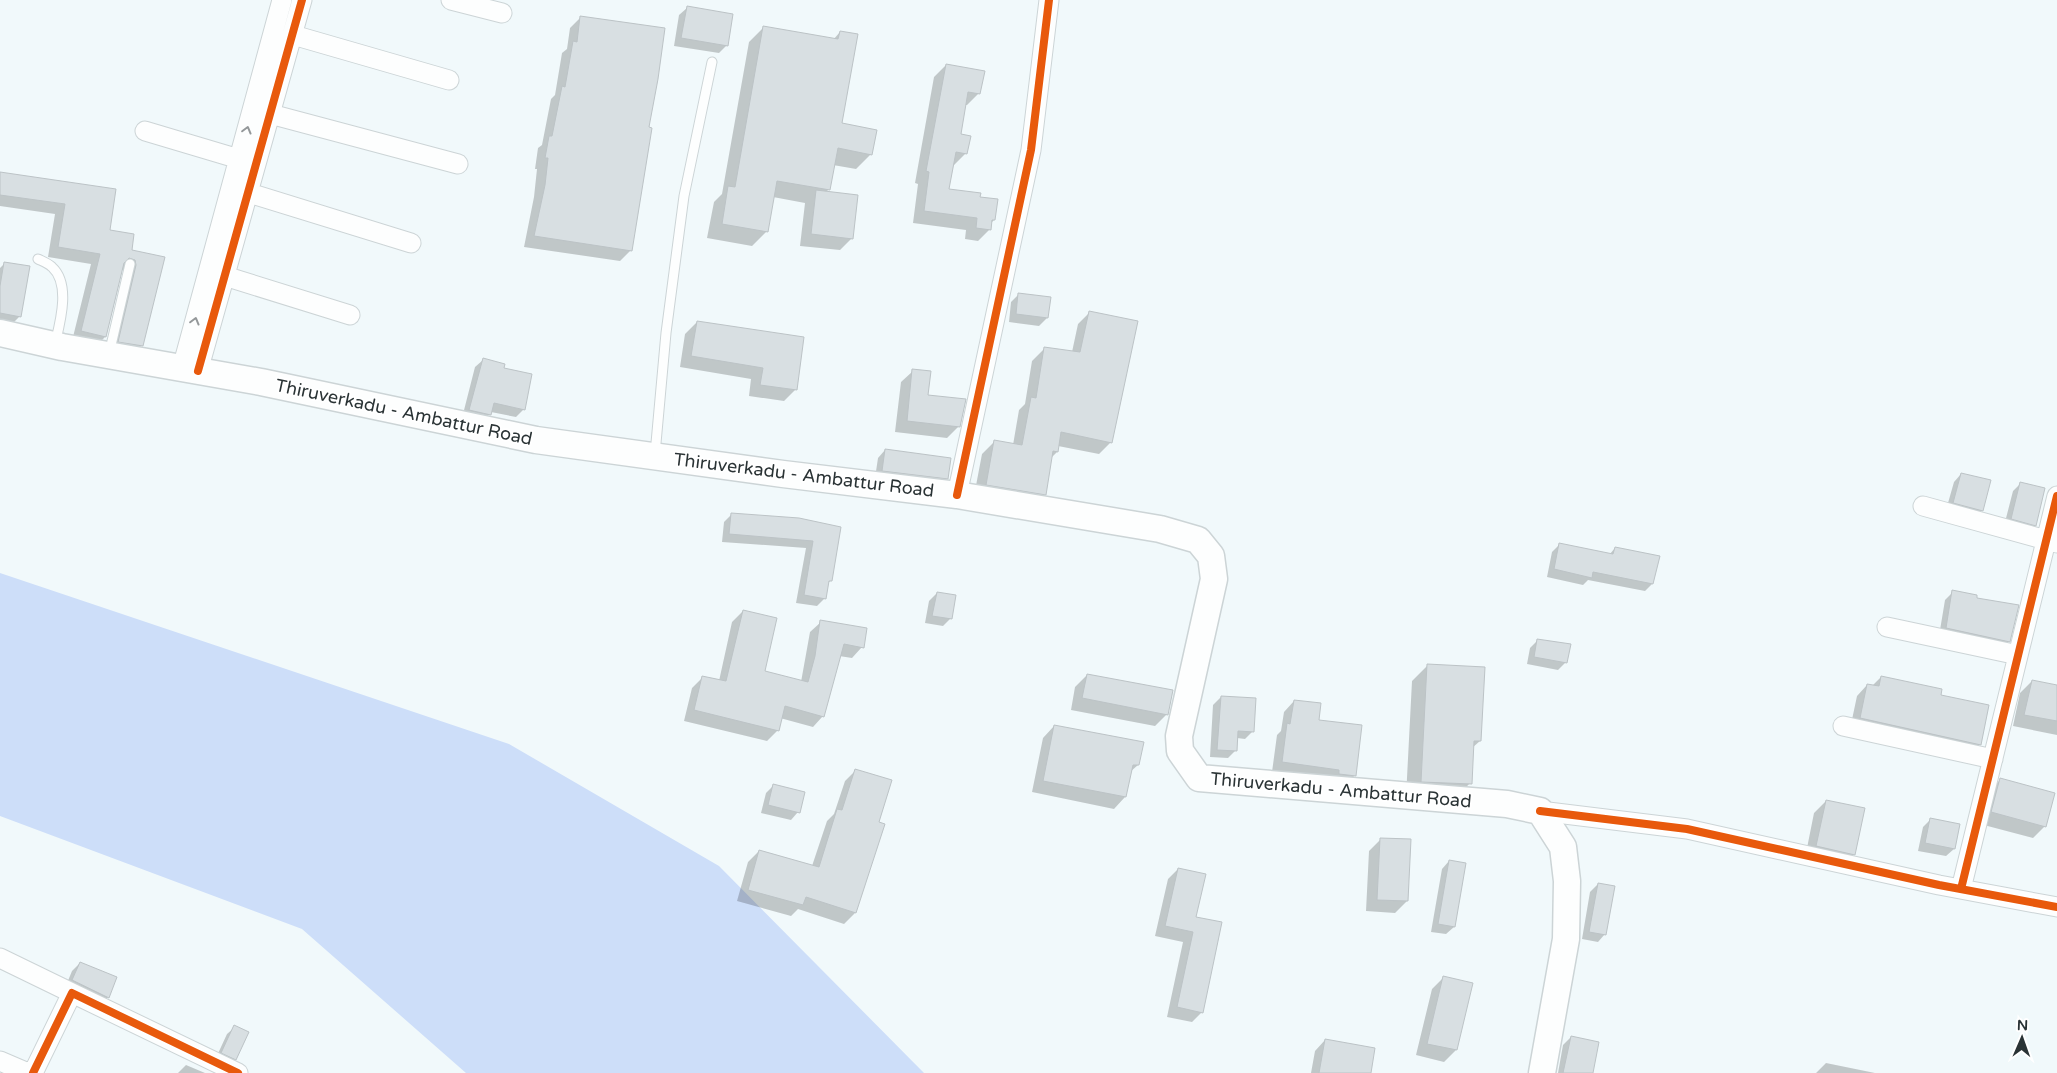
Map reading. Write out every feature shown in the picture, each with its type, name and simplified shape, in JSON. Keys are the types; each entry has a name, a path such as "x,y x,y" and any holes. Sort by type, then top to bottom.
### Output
{"main road":[{"name":"Thiruverkadu - Ambattur Road","path":"0,334 261,382 536,440 957,495 1160,529 1198,540 1211,556 1214,579 1179,736 1180,751 1199,778 1506,804 1540,811"},
{"path":"1540,811 1563,847 1567,881 1566,939 1542,1073"}],"street":[{"path":"190,370 217,274 240,159 282,0"},
{"path":"217,274 249,193 302,0"},
{"path":"451,0 502,13"},
{"path":"957,495 1031,150 1049,0"},
{"path":"293,35 449,80"},
{"path":"253,109 458,164"},
{"path":"145,131 240,159"},
{"path":"249,193 411,243"},
{"path":"217,274 350,315"},
{"path":"1961,889 2018,656 2052,542 2057,496"},
{"path":"1923,506 2052,542"},
{"path":"1887,627 2018,656"},
{"path":"1842,726 1993,759"},
{"path":"1540,811 1687,829 1961,889 2057,907"},
{"path":"0,958 238,1073"},
{"path":"33,1073 72,993"},
{"path":"0,1061 28,1073"}],"lane":[{"path":"654,456 666,333 684,196 712,62"},
{"path":"38,259 52,267 60,279 63,305 55,344"},
{"path":"109,355 130,264"}],"water":[{"path":"0,573 509,744 719,866 924,1073 466,1073 302,929 0,816"}],"building":[{"path":"687,6 733,14 728,46 681,38"},
{"path":"580,16 665,28 649,127 652,128 632,251 534,236 545,185 548,158 545,158 549,136 552,136 562,86 565,87 573,41 577,42"},
{"path":"763,26 838,39 840,31 858,34 842,123 877,130 872,155 838,148 830,190 777,181 768,232 722,224 728,186 735,187"},
{"path":"946,64 985,71 980,94 968,92 961,134 971,136 967,154 956,152 949,189 981,193 980,197 998,199 995,220 992,220 991,230 976,228 977,218 924,211 929,172 926,171"},
{"path":"0,172 116,189 110,230 134,234 132,250 165,257 143,346 118,342 136,265 135,260 129,258 124,263 106,337 81,331 100,254 58,247 65,204 0,195"},
{"path":"816,190 858,195 853,239 811,234"},
{"path":"4,262 30,266 21,317 0,313 0,286"},
{"path":"1018,293 1051,297 1048,318 1016,314"},
{"path":"1089,311 1138,321 1112,443 1061,432 1058,452 1053,451 1046,495 986,485 994,440 1022,445 1031,397 1036,398 1044,347 1080,352"},
{"path":"697,321 804,337 797,390 760,385 763,368 691,356"},
{"path":"483,358 505,364 504,368 532,374 525,410 494,403 491,415 469,410"},
{"path":"912,369 931,371 928,395 966,399 960,427 907,421"},
{"path":"885,449 951,458 948,479 882,471"},
{"path":"1961,473 1991,480 1983,511 1953,503"},
{"path":"2020,482 2045,488 2036,526 2011,519"},
{"path":"731,513 799,518 841,527 832,581 829,581 826,599 804,595 813,541 729,534"},
{"path":"1559,543 1613,554 1615,547 1660,556 1653,584 1593,572 1592,578 1554,569"},
{"path":"1952,590 1977,595 1977,598 2019,605 2010,642 1946,628"},
{"path":"937,592 956,595 952,619 932,616"},
{"path":"743,610 777,618 765,671 808,682 815,656 820,620 867,628 864,648 844,644 824,717 785,706 779,731 694,710 702,676 726,681"},
{"path":"1537,639 1571,644 1567,663 1534,657"},
{"path":"1427,664 1485,667 1481,741 1474,741 1472,784 1421,782"},
{"path":"1087,674 1173,690 1168,715 1082,698"},
{"path":"1881,676 1942,689 1941,695 1989,705 1981,745 1860,718 1867,684 1879,686"},
{"path":"2032,680 2057,685 2057,721 2024,715"},
{"path":"1221,696 1256,698 1254,732 1238,731 1237,751 1217,750"},
{"path":"1294,700 1321,703 1319,720 1362,725 1356,776 1339,774 1339,770 1282,762 1287,723 1290,724"},
{"path":"1054,725 1144,742 1139,765 1133,765 1126,797 1043,781"},
{"path":"855,769 892,780 879,822 885,824 856,913 806,897 803,905 748,890 759,850 819,867 837,809 842,810"},
{"path":"2000,778 2055,793 2046,827 1991,812"},
{"path":"773,784 805,792 800,813 768,805"},
{"path":"1826,800 1865,808 1855,855 1816,846"},
{"path":"1930,818 1960,824 1955,849 1925,843"},
{"path":"1380,838 1411,839 1408,901 1377,900"},
{"path":"1449,860 1466,863 1455,927 1438,924"},
{"path":"1178,868 1206,874 1196,917 1222,922 1203,1013 1177,1007 1193,932 1165,926"},
{"path":"1598,883 1615,886 1606,935 1589,932"},
{"path":"80,962 117,977 109,998 72,980"},
{"path":"1443,976 1473,983 1457,1050 1427,1044"},
{"path":"234,1025 249,1032 236,1060 221,1053"},
{"path":"1571,1036 1599,1042 1593,1073 1563,1073"},
{"path":"1325,1039 1375,1048 1371,1073 1319,1073"}],"cycle path":[{"path":"198,371 302,0"},
{"path":"957,495 1031,150 1049,0"},
{"path":"1961,889 2057,496"},
{"path":"1540,811 1687,829 1939,885 2057,907"},
{"path":"33,1073 72,993 238,1073"}]}
